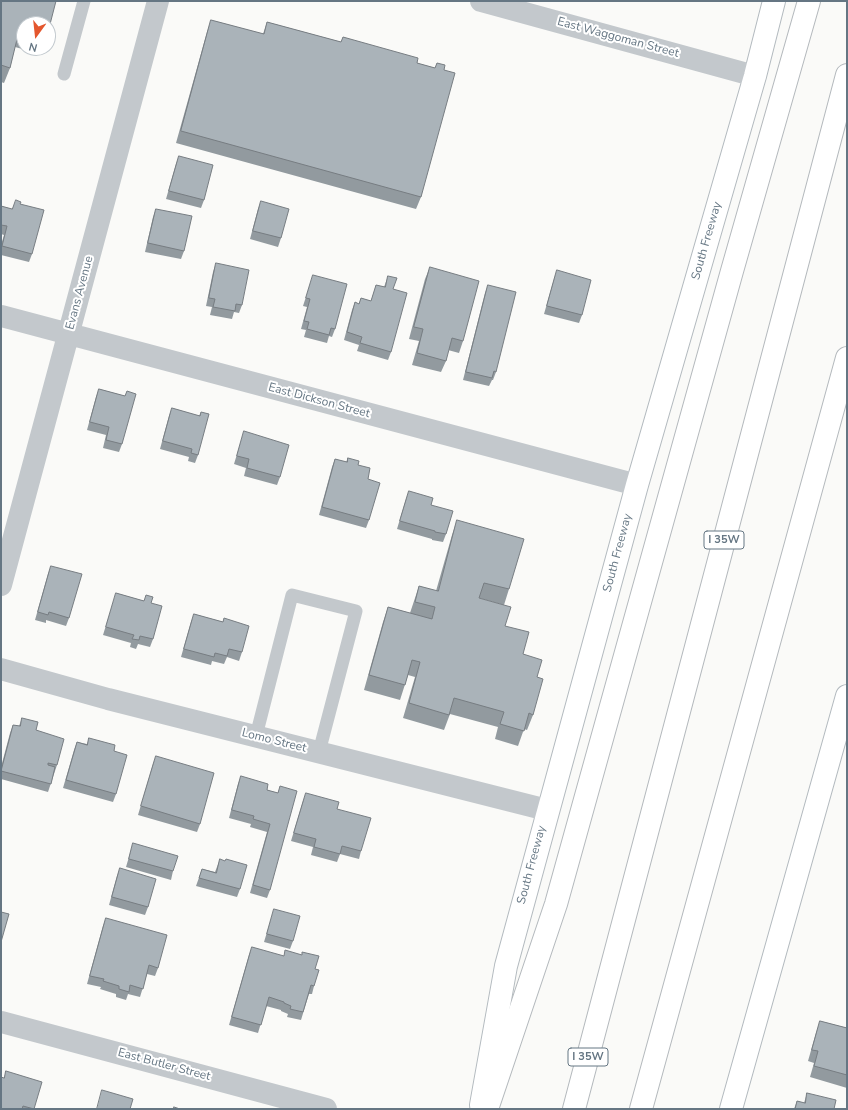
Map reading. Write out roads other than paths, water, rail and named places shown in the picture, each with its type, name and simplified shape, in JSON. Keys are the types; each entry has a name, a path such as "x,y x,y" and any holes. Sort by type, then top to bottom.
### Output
{"main road":[{"name":"South Freeway","path":"481,1109 506,966 547,810 637,485 755,76 774,1"},
{"path":"487,1109 556,904 732,271 809,1"},
{"name":"I 35W","path":"574,1109 847,75"},
{"path":"641,1109 847,358"},
{"path":"829,427 847,407"},
{"path":"731,1109 847,696"}],"street":[{"name":"Evans Avenue","path":"1,585 158,1"},
{"name":"East Waggoman Street","path":"481,1 755,76"},
{"name":"East Dickson Street","path":"1,316 637,485"},
{"name":"Lomo Street","path":"1,669 108,699 547,810"},
{"name":"East Butler Street","path":"1,1022 326,1109"}],"lane":[{"path":"64,74 84,1"},
{"path":"256,736 292,595 356,611 319,752"}]}
